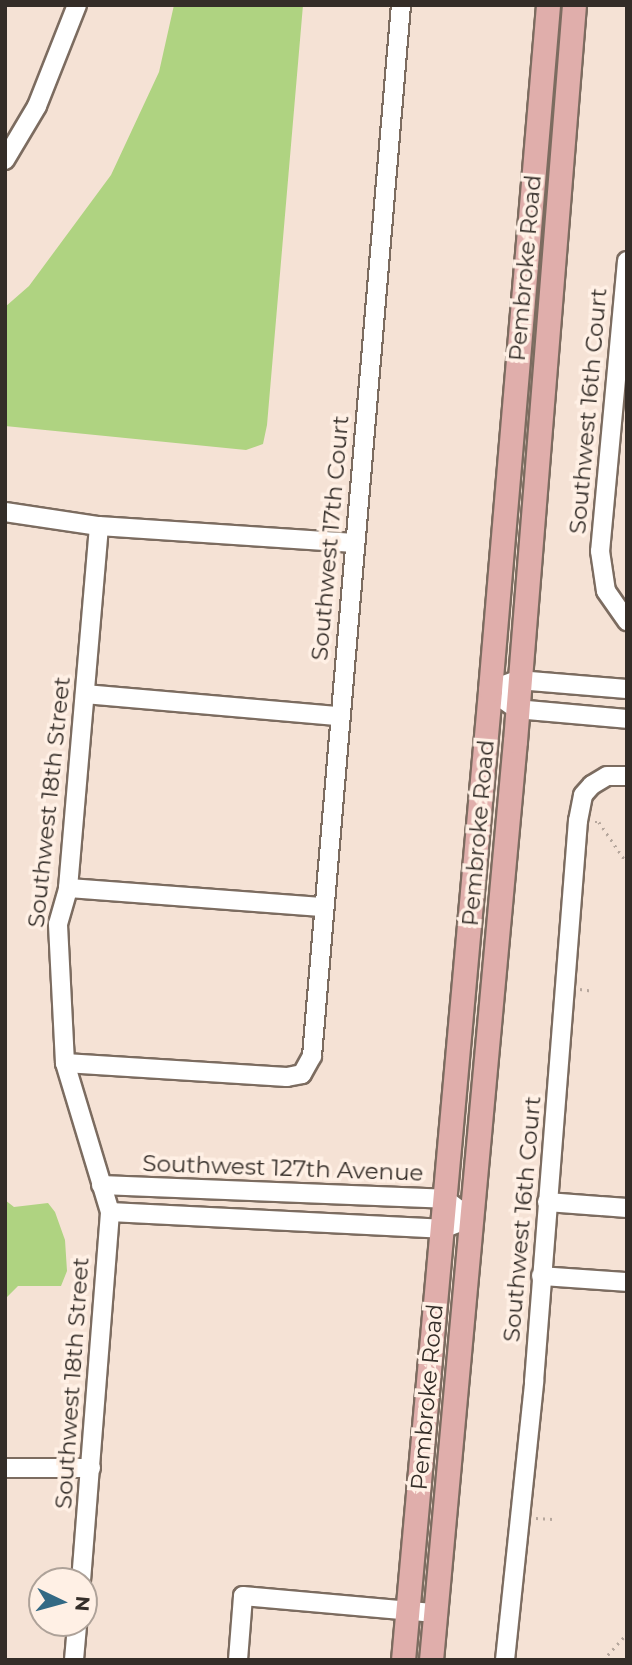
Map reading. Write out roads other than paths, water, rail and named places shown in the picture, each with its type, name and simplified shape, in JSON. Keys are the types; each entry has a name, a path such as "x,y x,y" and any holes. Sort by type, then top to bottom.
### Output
{"main road":[{"name":"Pembroke Road","path":"403,1660 548,5"},
{"name":"Pembroke Road","path":"431,1660 516,709 574,5"}],"street":[{"path":"5,160 37,106 77,5"},
{"name":"Southwest 17th Court","path":"65,1063 287,1077 303,1073 312,1056 322,907 401,5"},
{"name":"Southwest 16th Court","path":"627,261 601,566 606,591 627,621"},
{"path":"5,512 99,526 354,543"},
{"name":"Southwest 18th Street","path":"82,1567 110,1212 65,1063 58,924 68,888 99,526"},
{"path":"490,690 518,680 627,689"},
{"path":"490,690 516,709 627,719"},
{"path":"85,694 339,716"},
{"name":"Southwest 16th Court","path":"505,1660 534,1382 578,821 583,795 592,785 607,776 627,776"},
{"path":"68,888 322,907"},
{"name":"Southwest 127th Avenue","path":"102,1185 445,1199 470,1218"},
{"path":"547,1202 627,1208"},
{"path":"110,1212 442,1229 470,1218"},
{"path":"541,1276 627,1282"},
{"path":"5,1468 90,1468"},
{"path":"237,1660 243,1596 435,1613"},
{"path":"74,1660 76,1637"}]}
